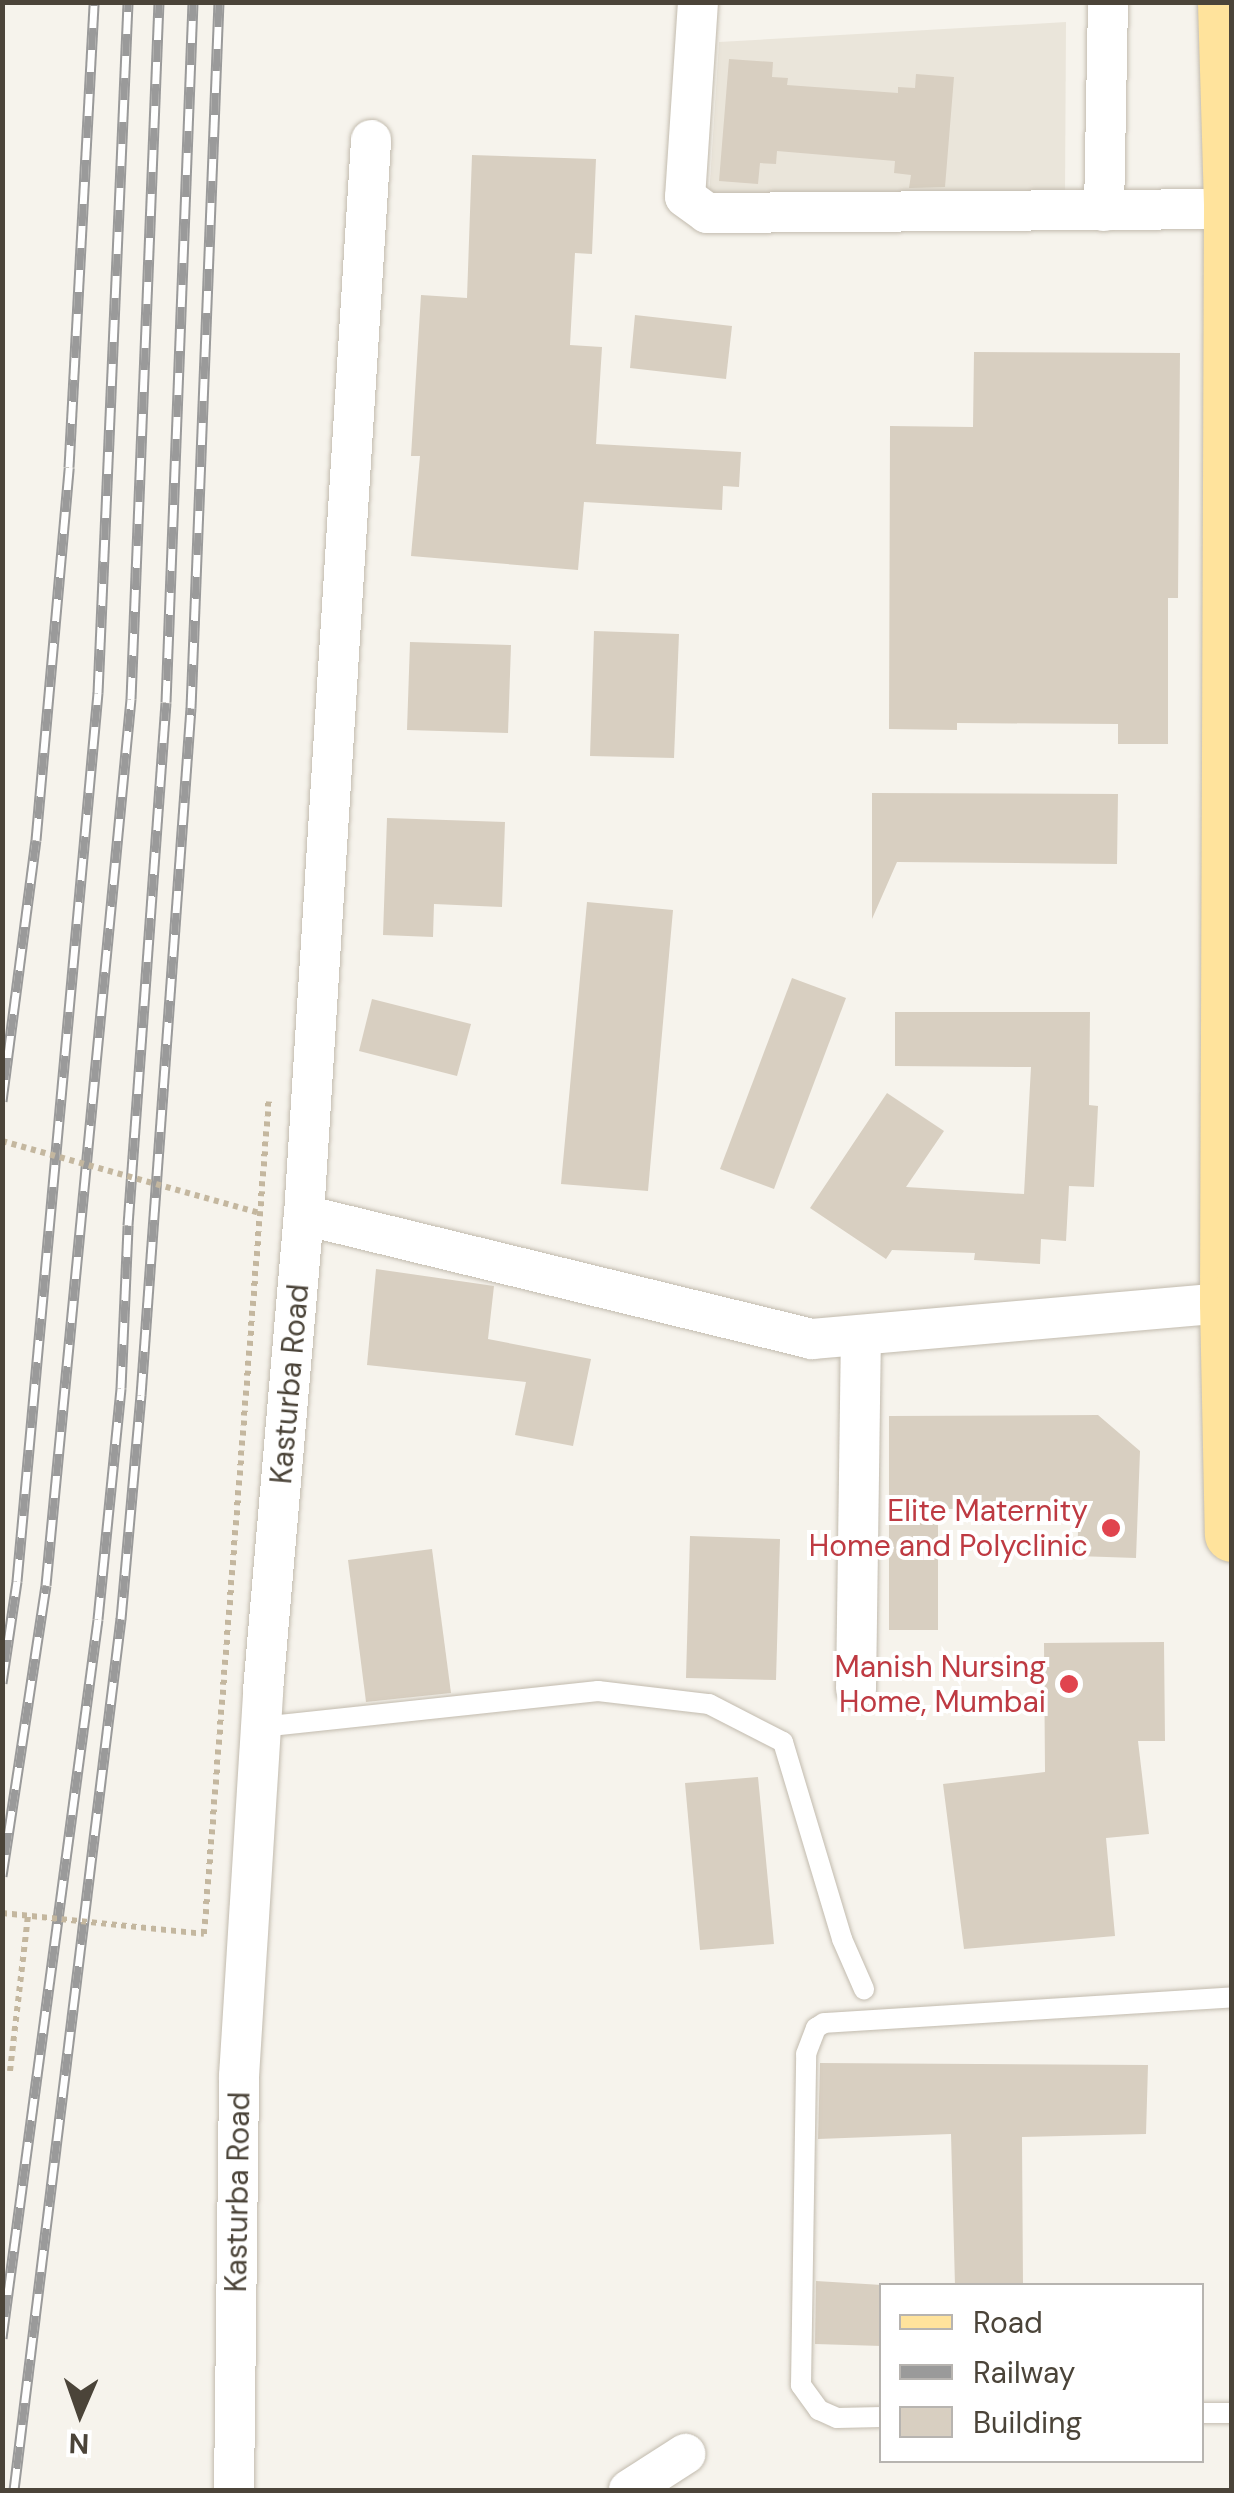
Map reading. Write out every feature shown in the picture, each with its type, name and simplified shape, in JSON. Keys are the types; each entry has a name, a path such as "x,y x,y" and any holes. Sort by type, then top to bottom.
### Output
{"main road":[{"path":"1225,2 1231,209 1232,1534"}],"street":[{"path":"698,2 685,197 707,213 1231,209"},
{"path":"1104,212 1108,2"},
{"name":"Kasturba Road","path":"234,2490 238,2432 239,2076 261,1727 304,1216 371,140"},
{"path":"304,1216 812,1339 1230,1302"},
{"path":"856,1689 861,1335"},
{"path":"629,2490 685,2454"}],"lane":[{"path":"261,1727 598,1691 708,1704 784,1742 842,1939 864,1989"},
{"path":"879,2417 837,2418 818,2410 801,2385 806,2054 816,2028 824,2023 1232,1997"},
{"path":"1204,2414 1232,2413"}],"path":[{"path":"2,1913 204,1934 269,1097"},
{"path":"2,1142 260,1212"},
{"path":"10,2072 28,1916"}],"shaded area":[{"path":"1066,22 1065,195 709,198 719,42"}],"building":[{"path":"729,59 773,62 772,77 788,78 787,85 898,93 898,87 915,88 916,74 954,77 945,187 909,188 911,175 894,173 895,161 777,151 776,164 760,163 758,184 719,181"},
{"path":"472,155 596,159 592,254 575,253 570,345 602,347 596,444 741,452 739,487 723,486 722,510 584,502 578,570 411,556 420,456 411,456 421,295 467,298"},
{"path":"635,315 732,326 726,379 630,368"},
{"path":"974,352 1180,353 1178,598 1168,598 1168,744 1118,744 1118,724 957,723 957,730 889,729 890,426 973,427"},
{"path":"594,631 679,634 674,758 590,756"},
{"path":"410,642 511,645 508,733 407,730"},
{"path":"872,793 1118,794 1117,864 897,862 872,919"},
{"path":"387,818 505,822 502,907 434,904 433,937 383,935"},
{"path":"587,902 673,910 648,1191 561,1184"},
{"path":"792,978 846,998 774,1189 720,1169"},
{"path":"372,999 471,1024 457,1076 359,1051"},
{"path":"895,1012 1090,1012 1089,1105 1098,1106 1094,1187 1069,1186 1066,1241 1041,1239 1040,1264 974,1260 975,1253 892,1250 886,1259 810,1208 887,1093 944,1131 906,1187 1024,1194 1031,1067 895,1066"},
{"path":"376,1269 494,1286 488,1339 591,1359 573,1446 515,1435 526,1382 367,1365"},
{"path":"1098,1415 1140,1451 1136,1558 1077,1556 1079,1508 938,1509 938,1630 889,1630 889,1416"},
{"path":"690,1536 780,1539 776,1680 686,1678"},
{"path":"432,1549 451,1693 366,1702 348,1560"},
{"path":"1164,1642 1165,1741 1138,1741 1149,1834 1106,1838 1115,1936 964,1949 943,1784 1045,1772 1044,1643"},
{"path":"758,1777 774,1944 700,1950 685,1783"},
{"path":"820,2063 1148,2065 1146,2134 1022,2137 1023,2283 955,2283 951,2134 818,2139"},
{"path":"816,2281 879,2285 879,2346 815,2344"}],"railway":[{"path":"2,1101 36,840 69,467 94,2"},
{"path":"2,1683 17,1581 98,693 128,2"},
{"path":"2,1876 46,1585 131,699 159,2"},
{"path":"2,2338 98,1619 121,1388 128,1225 166,702 193,2"},
{"path":"14,2490 121,1619 141,1395 191,708 219,2"}],"place":[{"name":"Elite Maternity Home and Polyclinic","path":"1111,1528"},
{"name":"Manish Nursing Home, Mumbai","path":"1069,1684"}]}
